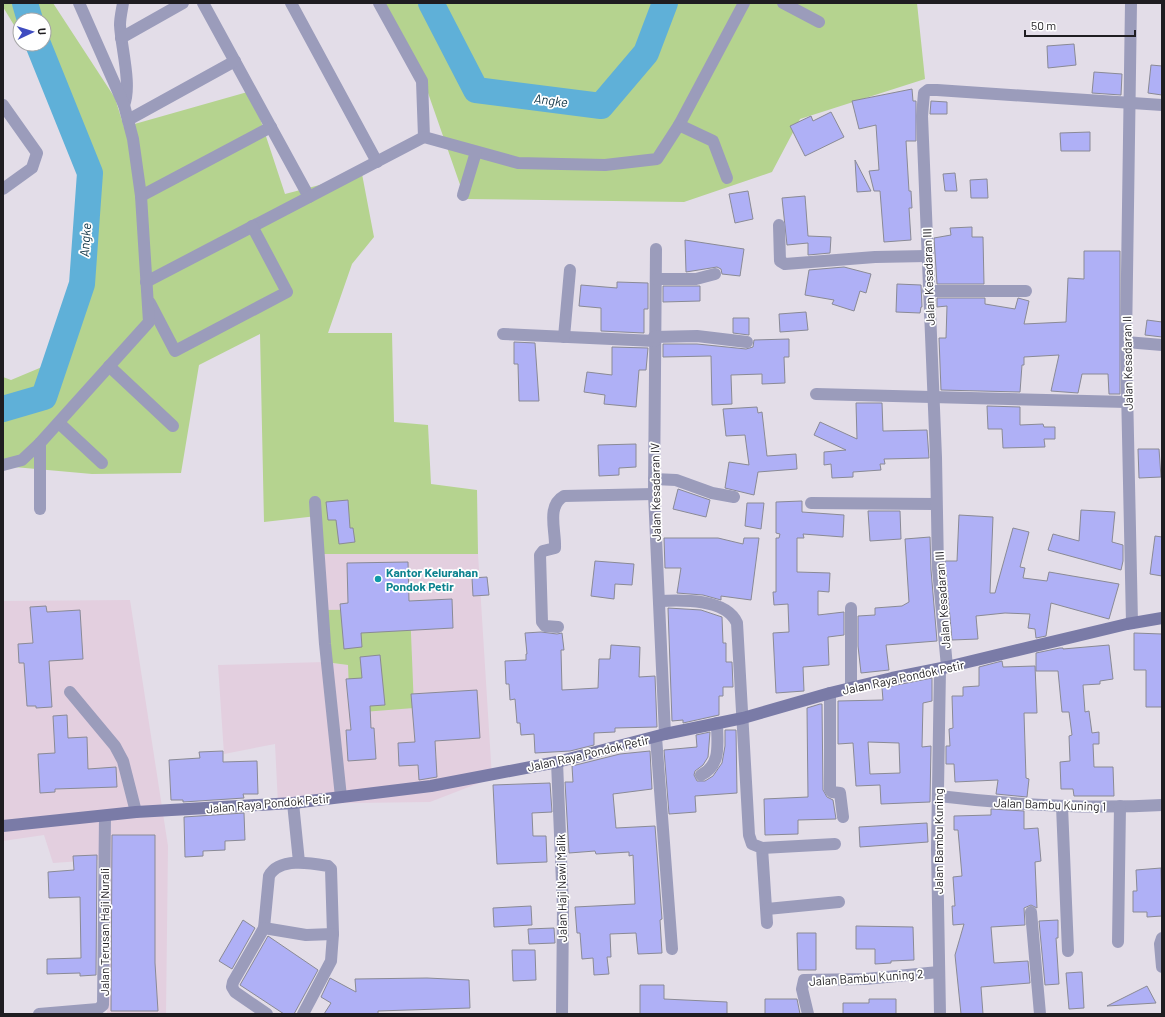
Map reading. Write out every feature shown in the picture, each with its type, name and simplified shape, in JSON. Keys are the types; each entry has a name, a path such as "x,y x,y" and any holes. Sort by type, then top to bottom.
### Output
{"main road":[{"name":"Jalan Raya Pondok Petir","path":"3,826 136,812 293,803 432,786 557,762 660,736 743,718 851,688 943,668 1132,623 1162,618"}],"street":[{"path":"3,465 22,460 40,444 149,322 141,196 137,161 124,105 79,3"},
{"path":"86,19 88,3"},
{"path":"123,3 121,16 121,38 126,80 126,100 124,105"},
{"path":"121,38 183,3"},
{"path":"203,3 309,197"},
{"path":"291,3 377,162"},
{"path":"378,3 422,80 424,137"},
{"path":"146,282 424,137 518,163 605,165 657,159 679,125 744,3"},
{"path":"782,3 819,22"},
{"name":"Jalan Kesadaran II","path":"1131,3 1126,342 1132,623"},
{"path":"128,120 235,61"},
{"name":"Jalan Kesadaran III","path":"943,668 938,569 922,116 924,93 928,90 937,90 1162,105"},
{"path":"3,105 38,153 32,168 3,189"},
{"path":"679,125 713,141 727,178"},
{"path":"141,196 271,127"},
{"path":"463,195 476,152"},
{"path":"778,225 780,261 785,264 875,257 927,256"},
{"path":"147,298 175,351 286,292 252,226"},
{"name":"Jalan Kesadaran IV","path":"656,249 654,339 654,494 659,601 660,736 672,950"},
{"path":"564,337 570,270"},
{"path":"656,279 696,279 715,274"},
{"path":"928,291 1026,291"},
{"path":"503,334 654,339 697,336 747,342"},
{"path":"1126,342 1162,345"},
{"path":"109,366 173,426"},
{"path":"816,394 1127,402"},
{"path":"58,423 102,463"},
{"path":"40,444 40,509"},
{"path":"654,479 676,480 712,493 734,497"},
{"path":"558,626 545,626 541,620 540,556 543,551 555,548 554,508 557,500 564,496 654,494"},
{"path":"315,502 325,644 341,797"},
{"path":"811,503 936,504"},
{"path":"659,601 698,601 730,613 734,618 738,630 749,835 752,844 762,848 835,844"},
{"path":"851,608 851,688"},
{"name":"Jalan Bambu Kuning","path":"940,1014 938,972 939,796 943,668"},
{"path":"70,692 115,746 122,761 136,812"},
{"path":"830,693 830,790 832,792 840,793 843,817"},
{"path":"701,775 714,766 718,755 717,723"},
{"name":"Jalan Haji Nawi Malik","path":"557,762 563,907 562,1014"},
{"name":"Jalan Bambu Kuning 1","path":"939,796 986,802 1062,806 1162,805"},
{"path":"293,803 299,862"},
{"path":"1062,806 1068,951"},
{"path":"1118,942 1120,806"},
{"name":"Jalan Terusan Haji Nurali","path":"39,1014 94,1012 103,1005 105,816"},
{"path":"762,848 768,923"},
{"path":"267,1014 235,992 232,987 233,982 264,928 268,876 271,871 278,867 299,862 328,866 331,869 333,934 331,961 303,1014"},
{"path":"767,909 839,902"},
{"path":"1031,912 1040,1014"},
{"path":"264,928 306,935 333,934"},
{"path":"1162,938 1160,944 1162,967"},
{"name":"Jalan Bambu Kuning 2","path":"808,1014 802,989 804,980 865,979 938,972"}],"shaded area":[{"path":"319,554 478,554 492,778 430,802 278,804 275,744 224,754 218,665 325,662 348,665 414,708 322,610"},
{"path":"130,600 168,846 166,1014 107,1014 110,859 53,863 44,835 3,841 3,601"}],"green space":[{"path":"3,3 53,3 115,98 124,127 251,91 285,194 362,174 374,237 352,264 328,333 392,333 394,422 428,425 431,484 477,490 478,554 319,554 317,516 264,522 260,334 199,365 181,473 92,474 3,466 3,377 11,380 42,367 85,255 72,121 30,52 52,52 52,12 12,12 12,22 3,7"},
{"path":"379,3 917,3 925,79 800,119 772,172 684,202 465,199 427,90"},
{"path":"410,609 414,708 350,713 348,665 325,662 322,610"}],"building":[{"path":"1074,44 1076,65 1048,68 1047,46"},
{"path":"1151,65 1162,66 1162,95 1148,93"},
{"path":"1094,72 1122,74 1121,95 1092,93"},
{"path":"912,89 913,101 916,101 916,141 906,141 909,191 911,191 912,208 909,208 911,240 884,242 880,191 874,191 869,171 879,170 876,125 859,129 852,101"},
{"path":"931,101 947,102 947,114 930,114"},
{"path":"831,112 844,137 805,156 790,126 811,116 813,121"},
{"path":"1090,132 1090,151 1061,151 1060,133"},
{"path":"855,160 871,191 857,192"},
{"path":"955,173 957,191 945,191 943,174"},
{"path":"987,179 988,198 971,198 970,180"},
{"path":"748,191 753,219 735,223 729,194"},
{"path":"805,196 808,236 831,237 830,253 808,255 808,243 787,245 782,198"},
{"path":"972,227 972,237 983,237 984,284 937,284 934,238 951,235 950,228"},
{"path":"685,240 744,249 740,276 722,274 721,269 717,267 686,272"},
{"path":"1084,251 1120,251 1120,394 1109,394 1108,374 1082,374 1078,393 1051,391 1059,355 1024,357 1020,392 941,390 939,338 946,338 947,306 937,307 937,298 985,298 985,304 1015,309 1018,298 1029,301 1024,324 1066,322 1068,278 1084,279"},
{"path":"844,267 871,274 866,293 860,291 854,311 832,304 834,300 805,295 809,270"},
{"path":"617,282 648,283 648,309 644,309 644,333 601,331 601,308 579,306 581,285 617,288"},
{"path":"897,284 921,285 922,307 920,313 896,312"},
{"path":"663,286 700,286 700,301 663,302"},
{"path":"806,312 808,330 780,332 779,314"},
{"path":"733,318 749,318 749,335 733,333"},
{"path":"1147,320 1162,322 1162,337 1145,335"},
{"path":"789,339 789,357 784,357 785,383 762,384 762,374 731,375 732,404 712,405 711,356 663,357 663,344 697,344 746,349 753,347 754,340"},
{"path":"514,342 535,343 539,401 519,401 518,364 514,364"},
{"path":"612,347 648,348 646,370 639,370 636,407 604,404 605,395 584,392 587,372 612,375"},
{"path":"856,403 882,403 883,431 927,430 929,458 884,459 885,464 880,464 881,470 853,472 853,477 832,478 831,464 824,465 824,452 846,450 814,435 820,422 857,439"},
{"path":"987,406 1020,407 1020,425 1043,424 1044,427 1055,427 1055,439 1044,439 1045,447 1003,448 1002,429 988,429"},
{"path":"757,407 758,413 762,412 767,456 796,454 797,469 758,472 754,495 725,488 729,462 749,465 745,435 726,436 723,409"},
{"path":"636,444 636,467 619,468 619,475 599,476 598,445"},
{"path":"1138,449 1159,449 1161,477 1139,478"},
{"path":"678,489 710,500 706,517 673,509"},
{"path":"348,500 350,528 353,528 355,542 339,544 336,520 328,520 326,502"},
{"path":"802,501 802,512 844,515 843,537 803,534 804,538 797,538 797,572 830,573 829,592 818,591 818,615 844,612 844,635 828,637 829,665 803,667 804,691 776,693 773,633 789,632 788,604 774,605 773,592 776,592 776,538 779,538 780,534 776,533 776,502"},
{"path":"747,503 764,503 761,529 745,526"},
{"path":"1081,510 1115,512 1112,542 1123,545 1123,561 1121,570 1048,550 1053,534 1079,541"},
{"path":"868,511 900,511 901,539 870,541"},
{"path":"959,515 993,517 990,593 995,593 1013,528 1029,532 1020,567 1025,568 1023,578 1047,581 1049,572 1119,584 1109,619 1051,603 1046,636 1036,638 1035,629 1028,628 1030,614 1005,613 976,616 978,639 952,640 945,561 957,561"},
{"path":"1155,536 1162,537 1162,576 1150,574"},
{"path":"930,537 931,570 937,641 886,645 889,670 861,673 858,646 858,616 875,615 875,608 902,606 909,602 905,539"},
{"path":"664,538 718,538 743,544 744,538 759,538 751,600 721,596 721,600 703,595 677,593 681,568 665,568"},
{"path":"595,561 634,564 632,585 615,584 614,599 591,596"},
{"path":"408,562 409,601 452,599 453,628 361,633 362,647 344,649 340,604 348,603 347,563"},
{"path":"487,577 489,595 473,596 472,578"},
{"path":"46,606 47,612 80,610 83,659 49,661 52,707 36,708 36,706 27,706 24,663 19,663 18,644 33,643 30,607"},
{"path":"668,608 701,610 722,617 723,643 726,643 726,662 732,662 733,687 723,687 723,696 719,696 719,715 683,723 683,720 672,721"},
{"path":"541,632 557,634 562,633 564,650 561,650 562,690 598,688 599,659 610,659 611,645 640,647 639,677 655,676 657,727 615,728 615,732 594,733 594,745 570,751 535,753 534,734 521,735 520,723 517,723 515,699 510,700 509,684 506,684 505,661 526,660 527,654 525,633"},
{"path":"1134,633 1162,634 1162,707 1146,707 1146,670 1134,670"},
{"path":"1109,645 1113,679 1100,681 1100,684 1083,685 1085,712 1089,711 1092,733 1099,732 1099,744 1093,744 1094,767 1113,767 1114,796 1074,796 1073,789 1061,789 1060,762 1070,761 1069,736 1072,735 1069,712 1062,712 1058,671 1036,671 1036,653 1060,648"},
{"path":"380,655 385,705 370,706 371,728 374,728 376,759 348,761 346,730 351,730 346,679 362,678 360,657"},
{"path":"1002,661 1003,667 1035,666 1037,713 1024,713 1026,778 1029,779 1027,797 996,794 998,780 955,782 954,764 946,764 946,746 950,746 949,729 953,728 952,696 963,696 963,687 979,686 979,667"},
{"path":"932,678 932,701 923,703 922,747 931,746 930,802 881,804 880,785 856,786 853,743 838,744 838,701 883,700 882,688","holes":["868,742 899,743 900,773 870,774"]},
{"path":"477,690 480,738 435,741 437,777 419,780 418,765 399,766 398,743 415,742 411,694"},
{"path":"822,704 823,790 827,797 833,800 836,819 798,820 798,834 765,835 764,799 808,797 807,708"},
{"path":"67,715 68,738 87,737 88,769 116,767 117,787 55,789 55,792 40,793 38,754 55,753 53,716"},
{"path":"725,730 736,730 737,793 695,796 696,812 669,814 664,750 697,747 696,735 710,732 708,757 703,765 695,771 694,775 697,781 705,781 713,776 722,763 725,746"},
{"path":"223,751 223,762 257,761 258,794 243,794 244,798 183,802 183,800 171,800 169,760 200,758 199,752"},
{"path":"650,751 652,789 613,794 616,828 655,826 662,919 660,920 662,953 638,954 636,933 610,934 611,957 607,957 609,974 594,975 593,958 582,959 580,933 577,933 575,907 635,904 633,855 629,856 629,852 596,854 595,851 569,853 565,782 573,782 572,766 620,754"},
{"path":"550,783 552,812 532,813 533,836 546,836 547,862 497,864 493,785"},
{"path":"991,809 1024,811 1024,829 1038,828 1041,861 1035,862 1037,908 1031,905 1024,908 1025,925 991,927 994,963 1028,961 1030,983 981,987 983,1014 961,1014 955,955 964,924 953,925 952,906 955,906 953,877 962,876 958,830 954,830 954,816 991,815"},
{"path":"244,813 245,840 225,841 225,850 203,851 203,856 185,857 184,817"},
{"path":"927,823 928,842 860,847 859,827"},
{"path":"112,835 155,835 155,963 158,1011 111,1011"},
{"path":"97,855 96,975 80,976 80,973 47,974 47,959 81,958 80,897 49,898 48,872 74,870 73,856"},
{"path":"1161,868 1162,916 1147,917 1147,912 1133,912 1133,891 1137,891 1136,870"},
{"path":"531,906 532,925 494,927 493,908"},
{"path":"243,920 255,928 232,969 219,961"},
{"path":"1058,920 1058,938 1056,938 1059,984 1045,985 1039,921"},
{"path":"856,926 913,927 914,960 891,961 891,963 875,964 875,949 856,949"},
{"path":"554,928 555,943 529,944 528,929"},
{"path":"797,933 816,933 816,970 798,970"},
{"path":"268,936 318,970 294,1014 284,1014 240,985"},
{"path":"512,950 535,950 536,980 513,981"},
{"path":"1082,972 1084,1008 1069,1009 1066,973"},
{"path":"330,978 356,992 355,979 427,978 469,980 470,1008 378,1011 378,1014 324,1014 331,1003 321,997"},
{"path":"640,985 664,985 664,999 727,1002 727,1014 640,1014"},
{"path":"1147,986 1156,1003 1107,1006"},
{"path":"765,999 797,999 800,1014 765,1014"},
{"path":"869,999 896,999 896,1014 843,1014 843,1003 869,1003"}],"waterway":[{"name":"Angke","path":"25,3 28,12"},
{"name":"Angke","path":"431,3 476,90 601,106 646,53 665,3"},
{"name":"Angke","path":"3,409 44,397 82,284 90,173 41,52"}],"place":[{"name":"Kantor Kelurahan Pondok Petir","path":"378,579"}]}
